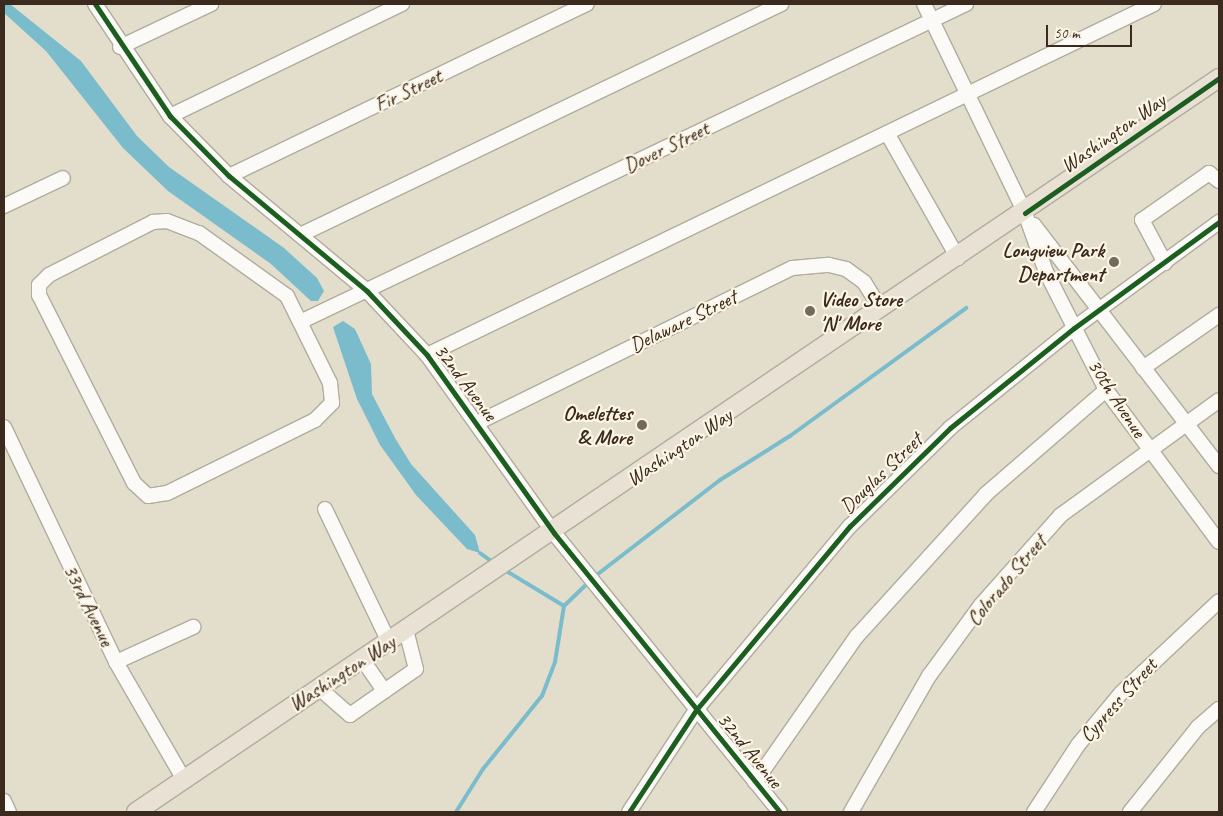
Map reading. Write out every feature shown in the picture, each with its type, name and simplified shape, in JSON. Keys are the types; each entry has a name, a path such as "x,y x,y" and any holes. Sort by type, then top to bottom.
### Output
{"main road":[{"name":"Washington Way","path":"136,812 183,778 554,533 881,309 1025,213 1219,78"}],"street":[{"name":"32nd Avenue","path":"94,4 120,48 170,116 229,176 367,291 427,356 477,423 554,533 780,812"},
{"path":"120,48 211,4"},
{"path":"170,116 402,4"},
{"name":"Fir Street","path":"229,176 587,4"},
{"path":"300,235 781,4"},
{"name":"30th Avenue","path":"924,4 1025,213 1074,328 1106,390 1219,542"},
{"name":"Dover Street","path":"300,322 966,4"},
{"path":"427,356 1154,4"},
{"path":"887,133 958,258"},
{"path":"1165,263 1142,220 1209,173 1219,180"},
{"path":"4,206 63,178"},
{"name":"30th Avenue","path":"1025,213 1098,311 1219,466"},
{"path":"167,220 199,233 287,296 300,322 330,383 332,404 315,420 167,493 148,496 134,483 39,295 39,285 49,275 136,231 167,220"},
{"name":"Douglas Street","path":"629,812 696,710 850,526 950,428 1074,328 1219,222"},
{"name":"Delaware Street","path":"477,423 792,268 829,265 846,269 864,282 881,309"},
{"path":"1143,368 1219,315"},
{"path":"755,782 857,636 986,494 1106,390"},
{"name":"Colorado Street","path":"851,812 929,676 981,605 1062,515 1150,447 1219,400"},
{"name":"33rd Avenue","path":"4,427 116,662 183,778"},
{"path":"325,508 389,642"},
{"name":"Cypress Street","path":"1034,812 1078,745 1121,692 1219,601"},
{"path":"116,662 193,627"},
{"path":"319,688 350,716 416,670 406,630"},
{"path":"362,659 384,691"},
{"path":"1130,812 1198,727 1219,709"},
{"path":"4,801 9,812"}],"water":[{"path":"4,4 10,4 81,61 137,136 169,167 284,248 317,278 324,291 318,301 311,301 271,264 168,191 123,148 46,51 4,13"},
{"path":"343,321 355,329 371,364 372,394 395,438 411,464 475,535 480,553 467,549 416,495 380,445 357,399 333,327"}],"waterway":[{"path":"594,577 720,480 790,436 966,308"},
{"path":"480,553 495,564"},
{"path":"503,569 564,606"},
{"path":"456,812 483,769 542,696 555,662 564,606 589,582"}],"cycle path":[{"path":"95,4 170,116 229,176 367,291 427,355 554,533 780,812"},
{"path":"1025,213 1219,78"},
{"path":"629,812 696,710 850,526 950,428 1074,328 1219,222"}],"place":[{"name":"Longview Park Department","path":"1114,262"},
{"name":"Video Store 'N' More","path":"810,311"},
{"name":"Omelettes & More","path":"642,425"}]}
